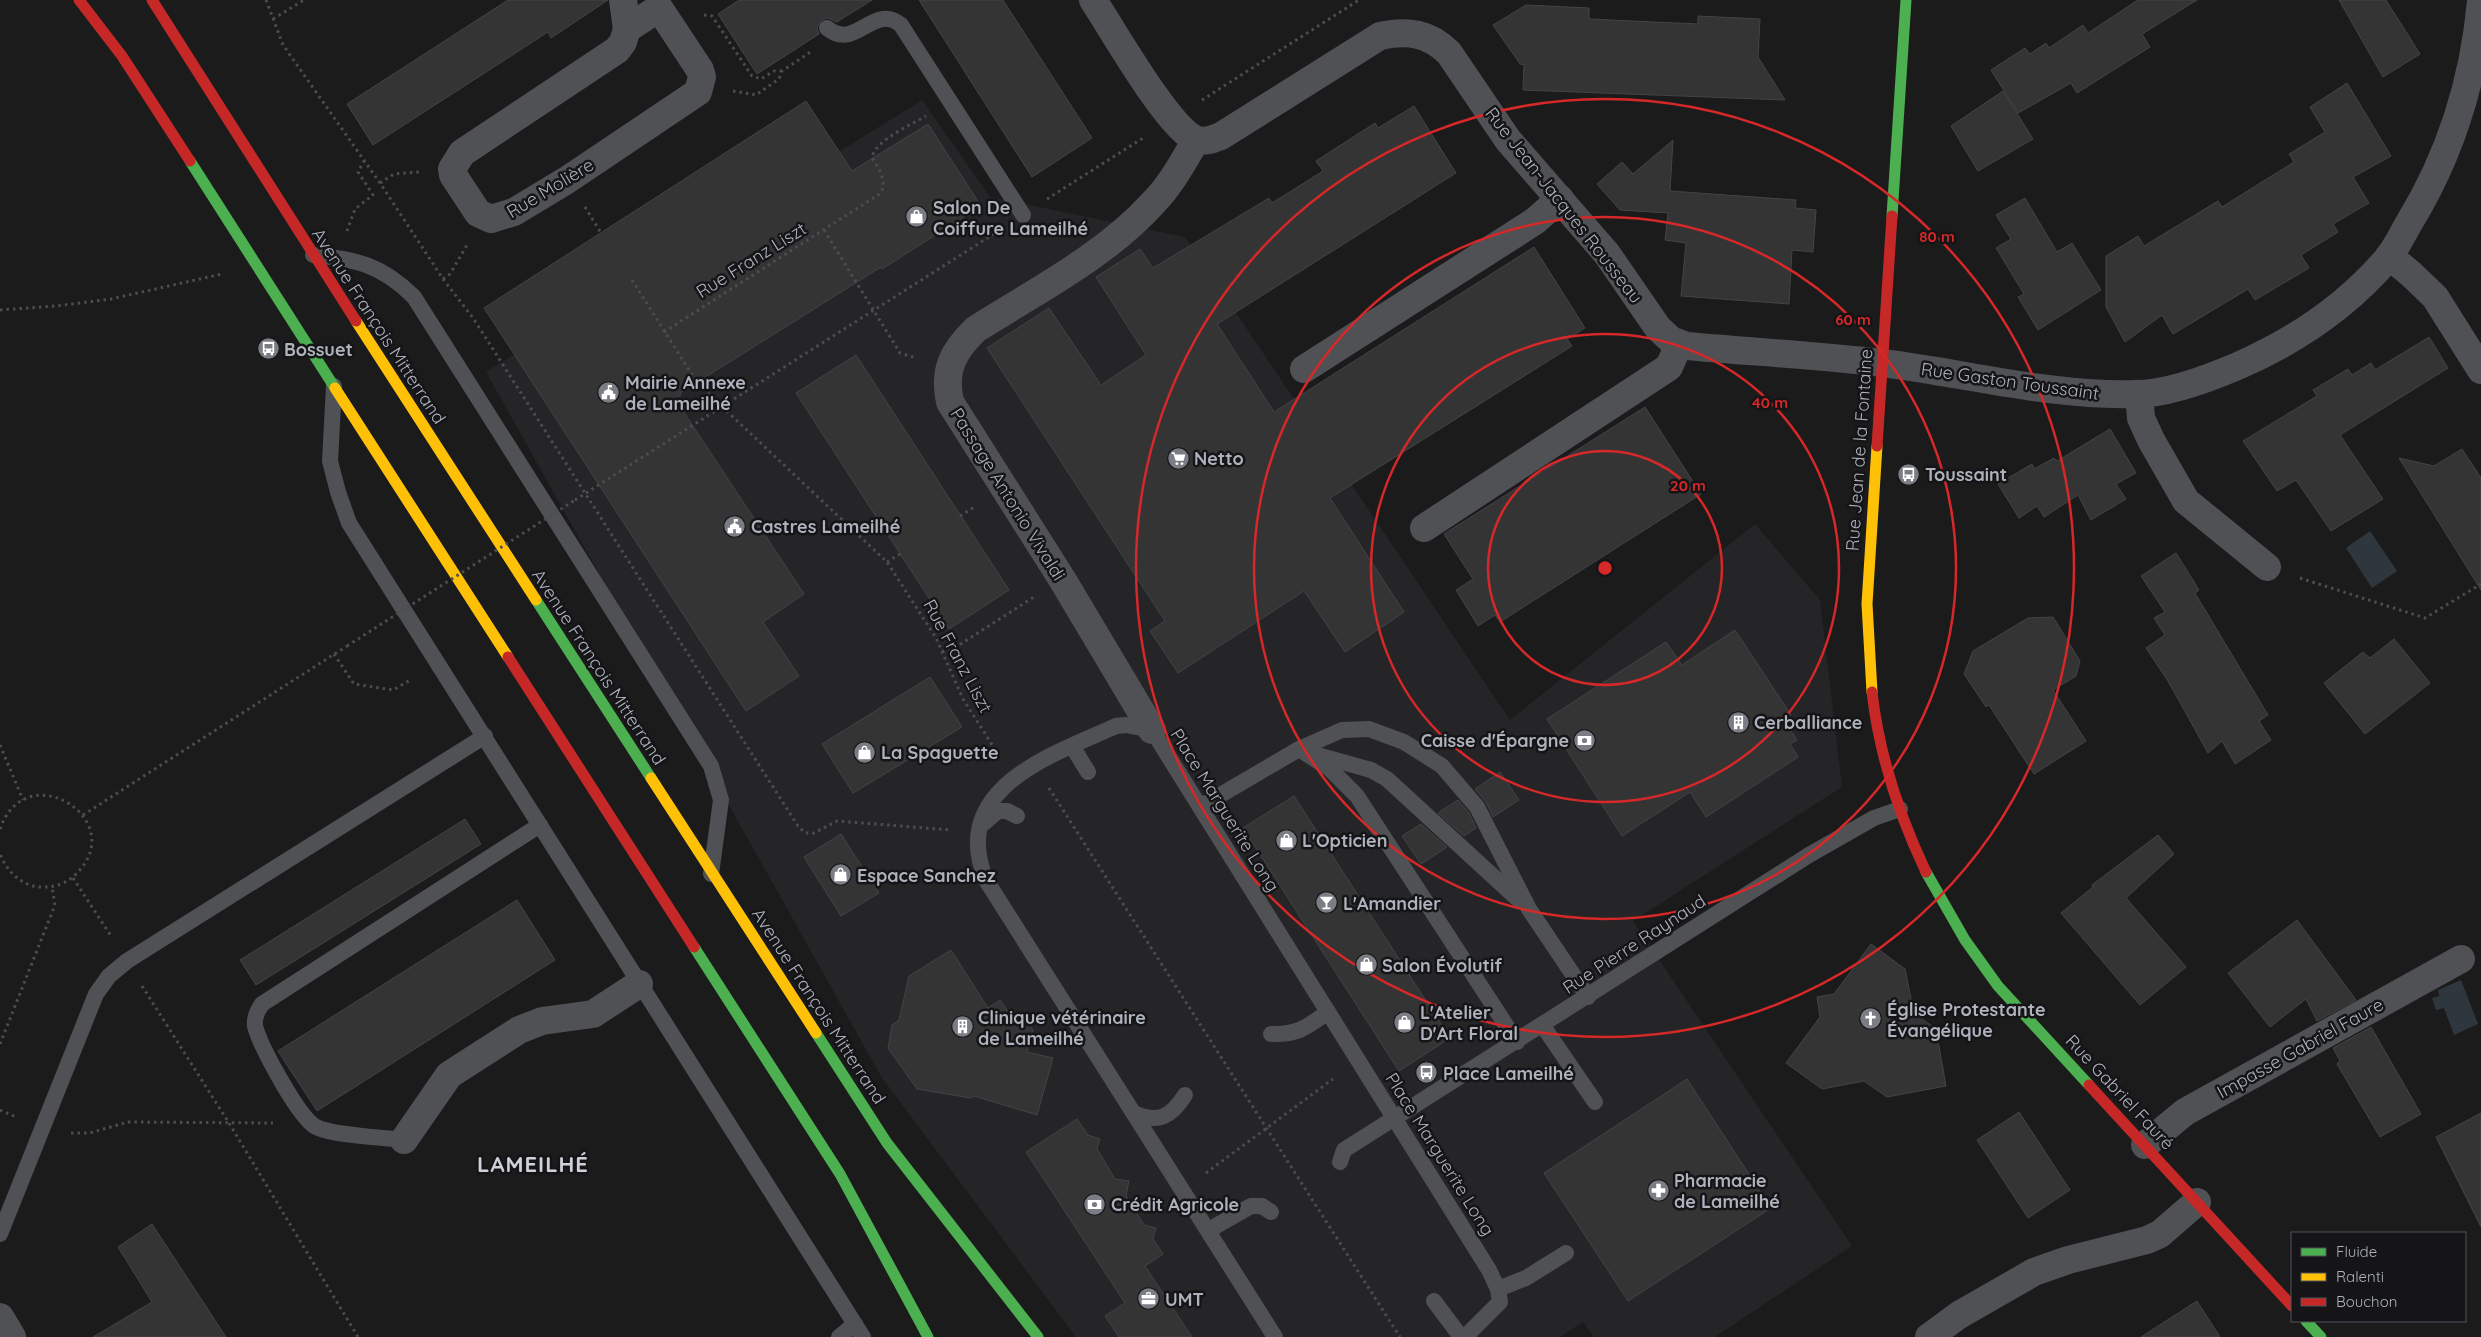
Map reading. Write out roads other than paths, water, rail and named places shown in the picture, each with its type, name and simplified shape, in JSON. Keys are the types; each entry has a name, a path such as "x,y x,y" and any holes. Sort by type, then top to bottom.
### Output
{"street":[{"path":"79,0 122,56 835,1166 928,1337"},
{"name":"Avenue François Mitterrand","path":"152,0 312,255 887,1143 1038,1337"},
{"path":"623,0 627,29"},
{"path":"1093,0 1172,120 1196,140"},
{"name":"Rue Jean de la Fontaine","path":"1900,809 1881,749 1868,653 1868,575 1906,0"},
{"name":"Rue Gaston Toussaint","path":"1882,362 1957,375 2093,393 2139,394 2180,386 2218,374 2275,350 2318,323 2358,288 2389,256 2420,205 2450,139 2467,83 2481,0"},
{"name":"Rue Molière","path":"662,3 700,70 702,77 698,92 584,169 514,212 491,219 478,213 453,175 452,169 462,153 617,50 623,42 627,29 662,3"},
{"name":"Rue Jean-Jacques Rousseau","path":"1196,140 1209,140 1220,136 1380,36 1398,32 1415,33 1440,44 1449,53 1508,140 1607,254 1658,328 1671,340 1688,346 1882,362"},
{"name":"Passage Antonio Vivaldi","path":"1152,730 1062,579 950,402 946,386 954,354 976,330 1101,249 1141,216 1168,185 1196,140"},
{"path":"1304,369 1535,221 1560,200"},
{"path":"2389,256 2412,274 2435,297 2481,370"},
{"path":"1424,528 1669,367 1679,344"},
{"path":"2139,394 2141,418 2151,440 2186,501 2267,567"},
{"name":"Rue Gabriel Fauré","path":"1900,809 1920,862 1936,895 1976,957 1998,986 2291,1305"},
{"name":"Impasse Gabriel Faure","path":"2145,1146 2185,1112 2461,959"},
{"path":"404,1140 449,1075 519,1030 542,1021 593,1014 639,984"},
{"path":"1929,1337 1959,1315 2034,1272 2068,1260 2147,1240 2160,1234 2197,1202"},
{"path":"0,1317 12,1337"},
{"path":"2307,1322 2321,1337"}],"lane":[{"path":"831,32 851,34 880,20 895,20 901,25 1023,215"},
{"path":"312,255 364,263 384,271 414,297 711,766 721,800 712,874"},
{"path":"334,386 330,461 349,523 859,1331 839,1337"},
{"name":"Place Marguerite Long","path":"1275,1337 986,880 978,857 978,833 985,814 997,794 1013,778 1034,764 1116,726 1126,725 1152,730 1489,1270 1498,1289"},
{"path":"1200,806 1298,750 1342,730 1369,729 1404,742 1442,766 1477,807 1529,909 1588,997"},
{"path":"0,1234 96,994 109,976 127,961 485,736"},
{"path":"1072,746 1088,772"},
{"path":"1298,750 1371,770 1387,779 1400,788 1529,909"},
{"path":"1298,750 1330,769 1357,796 1517,1042"},
{"name":"Rue Pierre Raynaud","path":"1340,1162 1344,1150 1543,1026 1810,855 1874,818 1900,809"},
{"path":"978,833 985,822 998,811 1006,811 1017,816"},
{"path":"404,1140 342,1133 318,1128 307,1120 268,1058 255,1024 256,1013 262,1004 540,825"},
{"path":"1271,1034 1285,1035 1300,1032 1328,1012"},
{"path":"1543,1026 1595,1102"},
{"path":"1134,1113 1147,1118 1160,1118 1176,1110 1186,1095"},
{"path":"1209,1230 1251,1206 1262,1206 1272,1212"},
{"path":"1465,1337 1497,1307 1500,1302 1498,1289 1526,1278 1566,1253"},
{"path":"1434,1301 1460,1337"}],"place":[{"name":"Salon De Coiffure Lameilhé","path":"917,217"},
{"name":"Bossuet","path":"268,349"},
{"name":"Mairie Annexe de Lameilhé","path":"609,392"},
{"name":"Netto","path":"1178,458"},
{"name":"Toussaint","path":"1909,474"},
{"name":"Castres Lameilhé","path":"735,526"},
{"name":"Cerballiance","path":"1738,722"},
{"name":"Caisse d'Épargne","path":"1585,740"},
{"name":"La Spaguette","path":"865,752"},
{"name":"L'Opticien","path":"1286,840"},
{"name":"Espace Sanchez","path":"841,875"},
{"name":"L'Amandier","path":"1327,903"},
{"name":"Salon Évolutif","path":"1366,965"},
{"name":"Église Protestante Évangélique","path":"1871,1019"},
{"name":"L'Atelier D'Art Floral","path":"1404,1022"},
{"name":"Clinique vétérinaire de Lameilhé","path":"962,1027"},
{"name":"Place Lameilhé","path":"1427,1073"},
{"name":"Pharmacie de Lameilhé","path":"1658,1190"},
{"name":"Crédit Agricole","path":"1095,1204"},
{"name":"UMT","path":"1149,1299"}],"district":[{"name":"LAMEILHÉ","path":"533,1164"}]}
